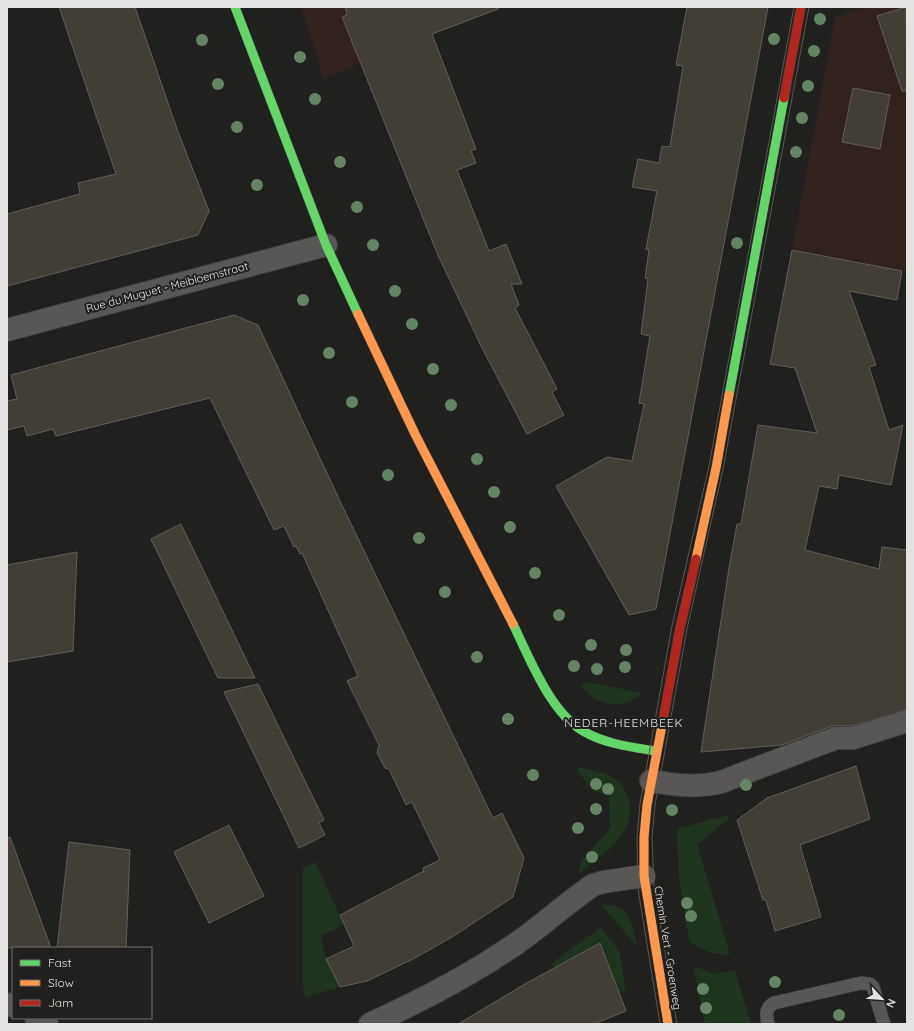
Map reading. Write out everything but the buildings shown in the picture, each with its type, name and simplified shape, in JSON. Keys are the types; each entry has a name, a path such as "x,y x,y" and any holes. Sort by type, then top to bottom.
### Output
{"street":[{"path":"235,7 326,245 416,436 541,680 562,714 572,724 591,736 656,751"},
{"name":"Chemin Vert - Groenweg","path":"668,1024 644,876 644,837 651,781 680,628 716,468 801,7"},
{"name":"Rue du Muguet - Meibloemstraat","path":"7,330 326,245"},
{"path":"651,781 696,786 715,784 836,738 853,738 907,721"},
{"path":"370,1024 438,992 476,969 520,941 593,886 603,882 644,876"},
{"path":"38,1019 47,1024"}],"lane":[{"path":"768,1024 766,1013 770,1005 774,1003 861,983 870,984 873,987 884,1024"}],"shaded area":[{"path":"301,7 503,7 360,63 324,79"},
{"path":"866,7 907,7 907,272 792,250 835,17"}],"green space":[{"path":"588,682 643,693 635,699 627,702 610,704 602,702 587,693 581,686"},
{"path":"579,767 610,776 619,781 626,792 630,808 629,820 617,840 599,858 579,873 580,863 610,828 609,795 594,791 577,771"},
{"path":"727,815 729,819 697,844 730,954 724,955 708,952 689,941 679,878 677,829"},
{"path":"315,862 344,925 321,936 326,959 340,987 306,997 303,989 303,868"},
{"path":"601,905 611,905 624,911 631,923 637,946"},
{"path":"601,927 619,951 626,990 619,993 600,944 554,968 551,964"},
{"path":"693,966 716,974 735,970 751,1024 705,1024"}],"tram line":[{"path":"660,1024 638,889 637,837 640,804 672,626 709,466 794,7"},
{"path":"677,1024 654,886 652,837 655,805 687,629 723,469 809,7"}],"traffic: fast":[{"path":"235,7 326,245 358,314"},
{"path":"729,395 784,98"},
{"path":"513,624 542,683 560,711 571,722 583,731 600,739 656,751"}],"traffic: slow":[{"path":"358,314 416,436 513,624"},
{"path":"696,559 716,468 729,395"},
{"path":"663,720 647,805 644,837 644,876 668,1024"}],"traffic: jam":[{"path":"784,98 801,7"},
{"path":"663,720 680,628 696,559"}],"district":[{"name":"NEDER-HEEMBEEK","path":"624,723"}]}
